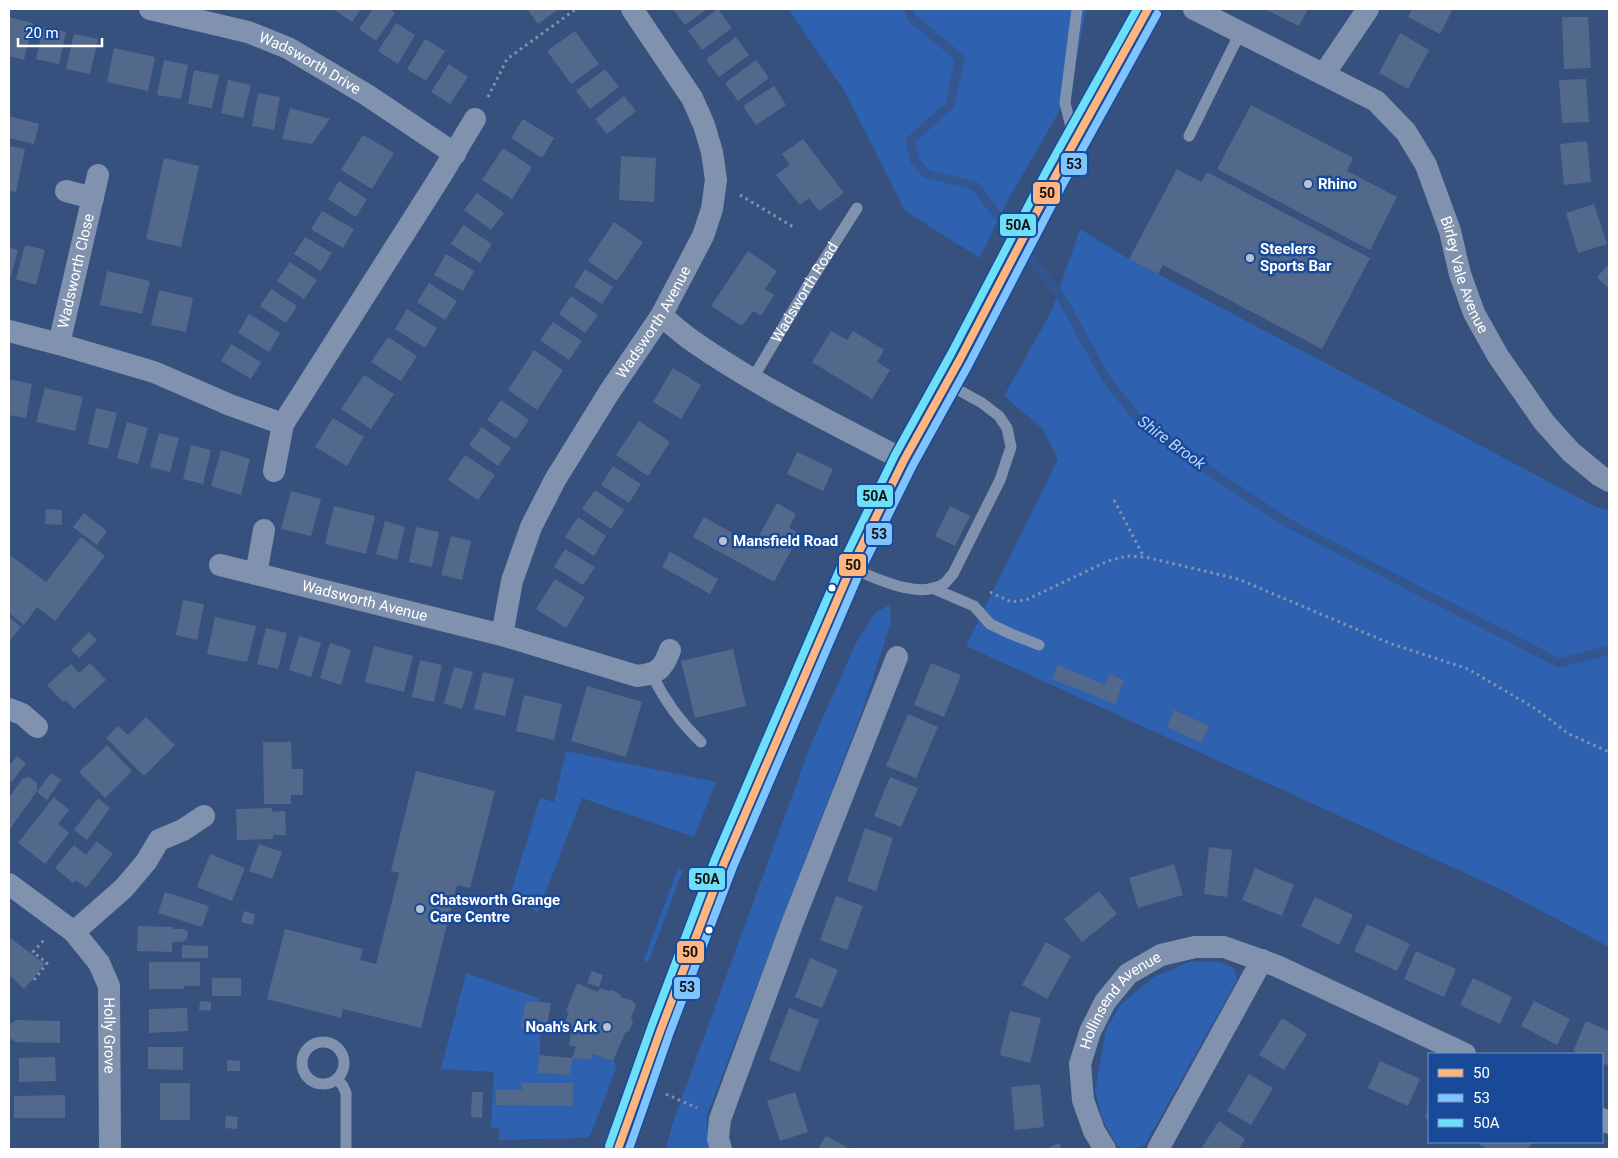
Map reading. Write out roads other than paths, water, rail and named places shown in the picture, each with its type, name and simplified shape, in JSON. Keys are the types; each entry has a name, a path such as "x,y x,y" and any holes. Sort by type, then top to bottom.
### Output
{"main road":[{"path":"618,1149 667,1011 724,863 851,568 904,460 1055,177 1148,9"}],"street":[{"name":"Wadsworth Drive","path":"150,9 248,32 288,48 367,95 454,154"},
{"name":"Wadsworth Avenue","path":"502,635 512,581 535,519 560,472 610,391 661,316 703,236 712,209 716,180 712,152 704,125 692,98 632,9"},
{"name":"Birley Vale Avenue","path":"1194,9 1376,101 1406,132 1426,165 1450,231 1460,274 1474,313 1498,356 1544,422 1571,452 1609,481"},
{"path":"1324,74 1368,9"},
{"path":"274,471 283,424 475,119"},
{"name":"Wadsworth Close","path":"59,344 98,175"},
{"name":"Wadsworth Close","path":"66,191 93,198"},
{"path":"661,316 694,342 753,378 904,460"},
{"path":"9,331 154,372 230,405 283,424"},
{"path":"256,574 264,530"},
{"name":"Wadsworth Avenue","path":"220,565 502,635 637,676 652,675"},
{"path":"652,675 664,665 670,650"},
{"path":"721,1149 718,1140 720,1119 792,924 897,657"},
{"path":"9,709 22,714 37,727"},
{"path":"74,932 124,888 146,862 159,840 183,830 204,816"},
{"name":"Holly Grove","path":"10,887 74,932 99,963 109,986 110,1149"},
{"name":"Hollinsend Avenue","path":"1105,1149 1094,1131 1083,1100 1080,1064 1090,1032 1105,1002 1128,974 1161,955 1195,947 1224,947 1262,960 1463,1053"},
{"path":"1158,1149 1262,960"}],"lane":[{"path":"1077,9 1065,103 1070,123 1079,133"},
{"path":"1189,136 1240,33"},
{"name":"Wadsworth Road","path":"753,378 810,282 858,208"},
{"path":"851,568 898,586 915,590 932,588 944,583 953,574 1000,480 1010,446 1008,428 999,416 982,403 946,383"},
{"path":"932,588 974,606 990,624 1039,645"},
{"path":"652,675 665,700 679,720 701,742"},
{"path":"337,1079 346,1093 346,1149"}],"waterway":[{"name":"Shire Brook","path":"908,9 912,18 960,58 950,105 910,141 915,161 927,174 975,186 1061,297 1106,379 1140,421 1220,478 1288,523 1559,663 1609,650"}],"place":[{"name":"Rhino","path":"1308,184"},
{"name":"Steelers Sports Bar","path":"1250,258"},
{"name":"Mansfield Road","path":"723,541"},
{"name":"Chatsworth Grange Care Centre","path":"420,909"},
{"name":"Noah's Ark","path":"607,1027"}]}
